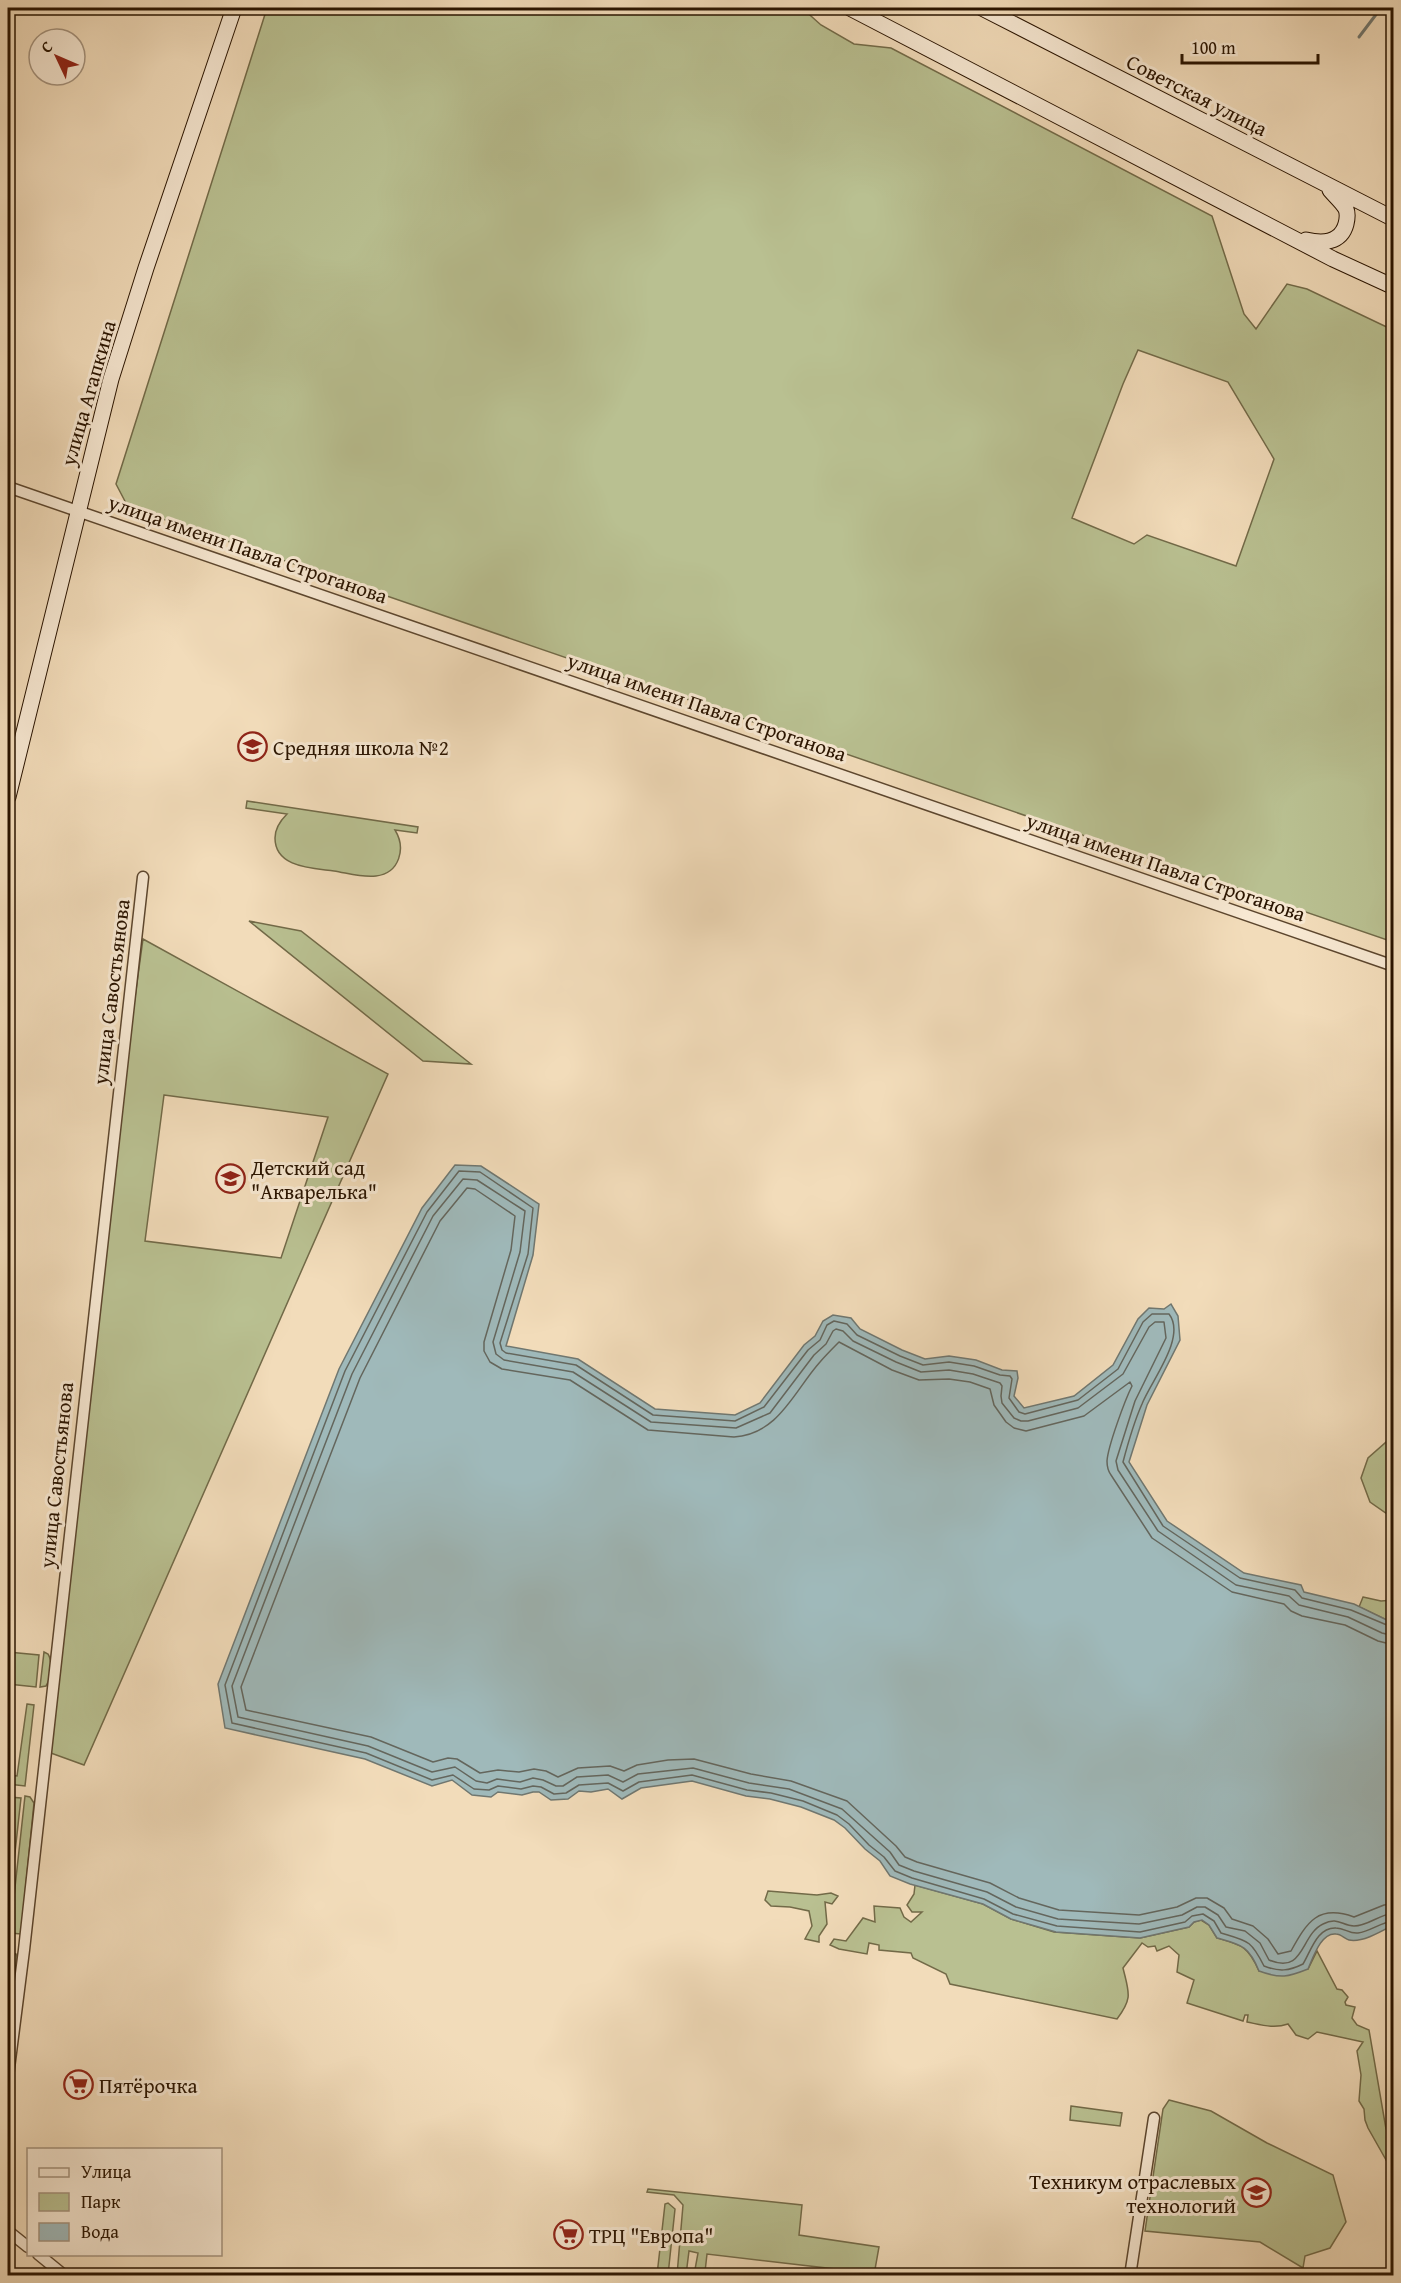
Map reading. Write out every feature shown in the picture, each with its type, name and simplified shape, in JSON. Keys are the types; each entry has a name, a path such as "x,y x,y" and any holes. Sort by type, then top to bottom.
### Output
{"main road":[{"name":"улица Агапкина","path":"8,796 77,512 118,357 234,8"},
{"path":"850,8 1291,237 1394,286"},
{"name":"Советская улица","path":"982,8 1394,219"},
{"path":"1291,237 1317,243 1333,241 1344,232 1347,219 1346,209 1325,184"}],"street":[{"name":"улица имени Павла Строганова","path":"8,487 1394,966"},
{"name":"улица Савостьянова","path":"8,2076 24,1950 143,877"},
{"path":"1130,2276 1154,2118"},
{"path":"8,2231 27,2246"},
{"path":"40,2256 65,2276"}],"green space":[{"path":"267,8 802,8 821,25 854,44 891,48 1212,216 1244,314 1256,329 1287,284 1307,289 1393,330 1393,942 128,507 116,484","holes":["1138,350 1228,382 1274,459 1236,566 1147,535 1134,544 1072,518"]},
{"path":"247,801 418,827 417,833 395,830 400,844 399,859 391,870 384,874 366,876 306,867 288,861 277,848 276,831 287,814 246,808"},
{"path":"249,921 301,931 471,1064 423,1061"},
{"path":"143,939 388,1074 84,1765 48,1752 126,1063","holes":["164,1095 328,1117 281,1258 145,1241"]},
{"path":"1393,1436 1393,1518 1370,1502 1361,1478 1368,1458"},
{"path":"1363,1597 1381,1601 1393,1600 1393,1623 1359,1607"},
{"path":"8,1652 39,1655 36,1687 8,1684"},
{"path":"44,1652 50,1657 51,1670 46,1686 40,1687"},
{"path":"27,1704 34,1705 25,1786 8,1784 8,1775 17,1776"},
{"path":"25,1796 30,1797 34,1803 21,1934 10,1933"},
{"path":"8,1797 21,1798 8,1916 8,1840 11,1808 8,1807"},
{"path":"915,1885 983,1904 1011,1919 1054,1932 1140,1938 1189,1927 1201,1920 1209,1925 1217,1938 1238,1945 1247,1951 1259,1971 1308,1969 1317,1951 1337,1989 1342,1990 1348,1997 1346,2005 1355,2007 1352,2018 1357,2025 1369,2030 1386,2129 1393,2139 1393,2183 1390,2167 1368,2128 1364,2109 1359,2101 1361,2075 1357,2051 1363,2042 1317,2032 1308,2039 1296,2035 1288,2024 1273,2026 1247,2022 1248,2015 1245,2015 1243,2021 1187,2003 1194,1980 1177,1972 1179,1955 1169,1946 1157,1951 1155,1946 1148,1947 1142,1943 1123,1968 1128,2000 1117,2019 950,1984 946,1974 913,1958 911,1953 879,1950 879,1945 869,1943 867,1954 830,1945 834,1939 846,1941 863,1918 875,1922 874,1906 900,1908 904,1917 911,1922 922,1912 912,1912 907,1905 914,1894"},
{"path":"768,1891 817,1895 831,1893 838,1896 832,1904 825,1902 827,1924 819,1936 819,1942 805,1939 812,1926 809,1911 771,1906 765,1900"},
{"path":"8,1953 16,1954 17,1957 8,2035"},
{"name":"Техникум отраслевых технологий","path":"1169,2100 1211,2111 1267,2143 1333,2175 1346,2222 1330,2248 1305,2256 1303,2268 1260,2242 1145,2231 1163,2109"},
{"path":"1071,2106 1122,2113 1120,2126 1070,2120"},
{"path":"648,2189 802,2205 799,2235 879,2247 874,2275 835,2275 835,2269 707,2254 705,2272 699,2271 698,2275 694,2275 698,2253 689,2251 686,2275 677,2275 683,2205 674,2195 647,2192"},
{"path":"668,2203 675,2209 668,2275 657,2275 665,2204"}],"water":[{"path":"455,1165 481,1166 539,1204 533,1255 506,1346 578,1359 655,1409 735,1415 760,1403 804,1345 815,1336 823,1321 833,1315 851,1318 860,1329 925,1359 949,1356 976,1360 1002,1370 1017,1371 1018,1378 1014,1396 1024,1408 1074,1396 1113,1365 1138,1319 1149,1308 1164,1309 1171,1304 1178,1316 1180,1340 1147,1405 1129,1462 1167,1521 1244,1573 1301,1585 1304,1592 1354,1604 1393,1623 1393,1925 1360,1940 1349,1940 1338,1934 1331,1934 1318,1947 1308,1969 1290,1975 1273,1975 1259,1971 1248,1951 1239,1945 1217,1938 1209,1925 1202,1920 1194,1922 1189,1927 1140,1938 1056,1932 1011,1919 983,1904 910,1884 890,1876 880,1861 834,1820 801,1807 770,1799 746,1796 692,1781 641,1788 622,1799 608,1789 591,1792 579,1791 568,1799 551,1800 539,1792 522,1795 498,1792 491,1797 472,1795 452,1780 432,1786 365,1759 225,1728 218,1684 339,1369 422,1208"}],"waterway":[{"path":"1359,37 1381,8"}],"place":[{"name":"Средняя школа №2","path":"252,747"},
{"name":"Детский сад \"Акварелька\"","path":"230,1179"},
{"name":"Пятёрочка","path":"78,2085"},
{"name":"Техникум отраслевых технологий","path":"1257,2193"},
{"name":"ТРЦ \"Европа\"","path":"568,2235"}]}
